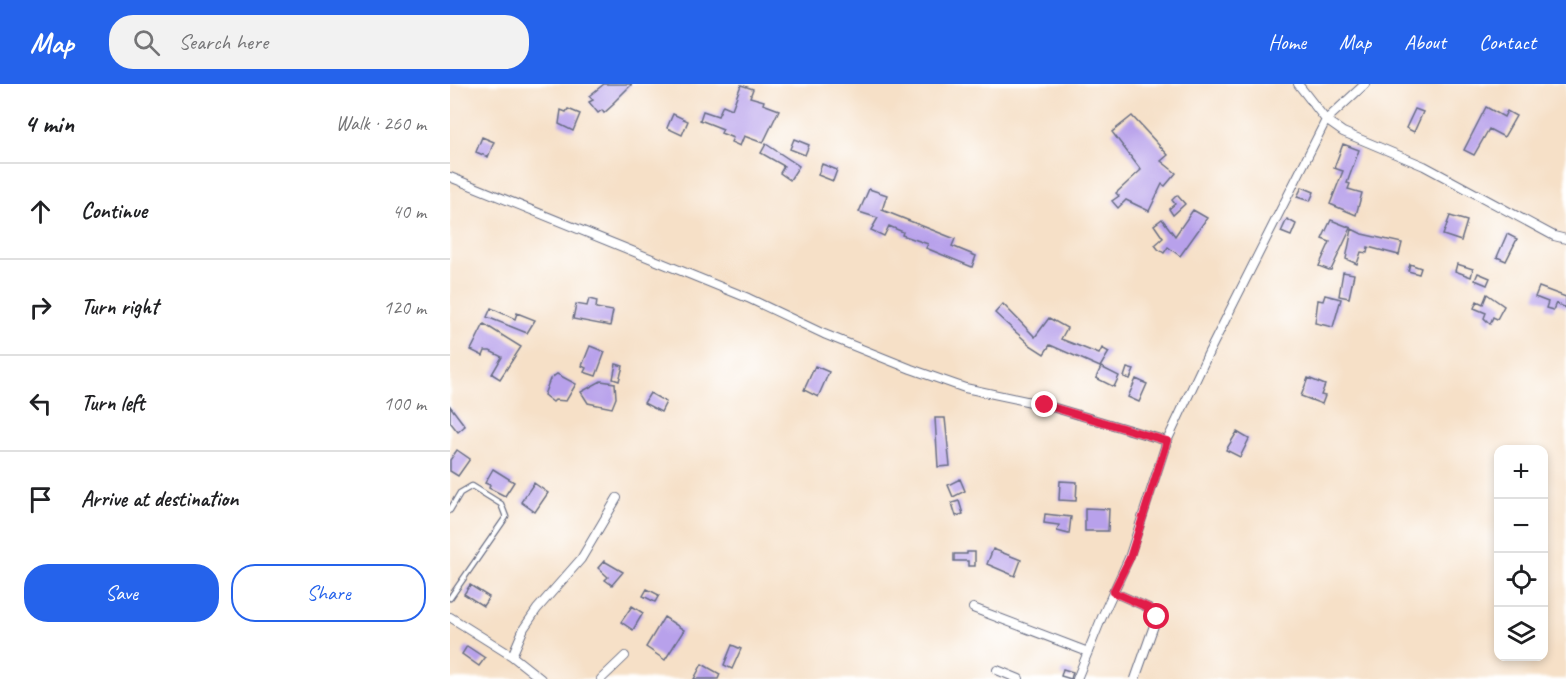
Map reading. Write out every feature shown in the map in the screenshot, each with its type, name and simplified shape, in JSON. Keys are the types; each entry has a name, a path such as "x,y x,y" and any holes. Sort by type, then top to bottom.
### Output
{"street":[{"path":"1298,84 1326,120 1343,132 1424,166 1554,236 1566,239"},
{"path":"1077,679 1113,592 1130,558 1167,441 1209,352 1326,120 1365,84"},
{"path":"450,177 748,298 824,334 910,369 965,388 1045,405 1167,441"},
{"path":"512,656 524,628 537,609 581,559 617,498"},
{"path":"1113,592 1149,608 1157,617 1134,679"},
{"path":"973,608 1088,652"},
{"path":"450,617 512,656 541,679"},
{"path":"601,679 624,656"},
{"path":"997,670 1019,679"}],"lane":[{"path":"450,510 460,493 472,486 501,504 506,516 450,598"}],"building":[{"path":"604,84 632,84 604,113 602,110 598,113 589,102 593,100 589,96"},
{"path":"741,85 753,89 750,97 764,101 763,104 779,110 763,143 744,136 740,146 731,142 733,138 721,133 723,129 700,120 703,111 718,116 723,105 732,109"},
{"path":"1486,107 1504,117 1507,111 1516,116 1504,137 1489,129 1474,155 1464,150"},
{"path":"568,109 580,114 573,131 559,124 561,110 566,112"},
{"path":"1415,109 1423,112 1414,132 1406,128"},
{"path":"673,114 688,121 682,135 667,128"},
{"path":"1132,116 1168,155 1161,161 1176,173 1165,186 1162,184 1149,211 1126,200 1118,208 1112,201 1119,196 1116,193 1141,170 1112,132"},
{"path":"482,137 494,142 488,157 476,152"},
{"path":"794,139 809,145 805,155 790,149"},
{"path":"766,144 799,166 790,180 780,173 784,166 761,153"},
{"path":"1343,144 1359,150 1347,183 1350,184 1348,189 1362,193 1356,215 1330,204 1343,171 1334,168"},
{"path":"822,164 837,170 833,181 818,175"},
{"path":"1302,187 1314,192 1310,201 1297,197"},
{"path":"869,189 887,195 882,210 955,239 952,246 976,256 972,267 926,248 928,244 902,235 903,232 889,226 884,236 871,230 878,218 859,212"},
{"path":"1177,195 1185,204 1173,215 1169,209 1175,204 1172,200"},
{"path":"1193,210 1207,218 1180,256 1168,247 1164,253 1158,249 1155,245 1163,238 1154,225 1162,219 1175,236"},
{"path":"1450,216 1467,221 1461,241 1443,235"},
{"path":"1287,219 1296,224 1291,236 1281,232"},
{"path":"1331,220 1351,228 1329,270 1319,266 1330,242 1322,239"},
{"path":"1352,229 1362,234 1402,243 1399,255 1368,247 1367,253 1361,252 1357,264 1346,259"},
{"path":"1507,234 1517,239 1506,261 1497,257"},
{"path":"1410,264 1421,268 1419,274 1408,271"},
{"path":"1457,264 1473,269 1471,277 1455,271"},
{"path":"1343,272 1354,274 1349,298 1339,296"},
{"path":"1478,273 1490,278 1487,285 1475,280"},
{"path":"1539,287 1566,297 1566,308 1556,303 1553,310 1546,308 1548,302 1535,297"},
{"path":"1487,294 1504,306 1497,319 1493,317 1490,324 1484,318 1486,313 1474,308 1477,301 1483,304"},
{"path":"1325,295 1341,299 1333,327 1315,323 1318,300 1323,301"},
{"path":"589,299 597,301 596,308 613,311 610,326 573,319 576,304 587,306"},
{"path":"1003,304 1035,337 1049,318 1067,328 1061,339 1099,354 1102,348 1109,352 1100,367 1050,345 1044,354 1030,345 995,313"},
{"path":"491,308 515,319 517,313 535,320 527,333 487,317"},
{"path":"484,324 521,347 500,379 492,374 502,357 490,351 485,351 483,356 471,350"},
{"path":"590,346 605,352 596,376 584,372 586,368 582,366"},
{"path":"616,364 623,366 619,381 613,379"},
{"path":"815,366 829,372 818,397 804,390"},
{"path":"1101,367 1119,376 1114,387 1096,378"},
{"path":"1127,368 1134,370 1130,379 1124,377"},
{"path":"557,374 576,384 566,401 555,400 553,402 544,395 550,379"},
{"path":"1308,378 1325,385 1321,395 1325,396 1322,404 1301,396"},
{"path":"1136,379 1147,384 1139,402 1128,397"},
{"path":"601,381 615,383 616,398 612,408 588,403 581,392"},
{"path":"650,393 666,402 661,412 644,403"},
{"path":"450,406 465,426 458,432 450,422"},
{"path":"935,418 945,418 950,466 938,467"},
{"path":"1237,432 1249,439 1240,457 1226,450"},
{"path":"457,450 470,459 458,476 450,471 450,460"},
{"path":"493,469 514,482 505,496 489,488 490,485 485,483"},
{"path":"960,479 965,491 953,497 948,485"},
{"path":"1060,481 1077,482 1076,501 1059,500"},
{"path":"534,483 548,493 535,512 521,502"},
{"path":"959,501 963,514 956,516 952,503"},
{"path":"1085,508 1109,509 1108,531 1085,531"},
{"path":"1045,514 1071,517 1069,534 1057,531 1059,525 1044,523"},
{"path":"993,549 1021,560 1015,576 987,564"},
{"path":"967,552 975,552 975,566 968,566 968,561 954,561 954,554 967,554"},
{"path":"604,561 623,572 612,585 605,580 608,577 598,568"},
{"path":"470,585 489,597 483,606 464,594"},
{"path":"647,589 659,595 655,602 643,596"},
{"path":"632,606 643,613 633,630 621,622"},
{"path":"664,617 684,630 665,660 646,647"},
{"path":"732,645 741,649 732,669 724,665"},
{"path":"467,646 485,658 479,666 462,654"},
{"path":"702,664 720,674 718,679 694,679"},
{"path":"1063,669 1073,672 1071,679 1061,676"}],"route":[{"path":"1045,405 1167,441 1130,558 1113,592 1149,608 1157,617"}]}
